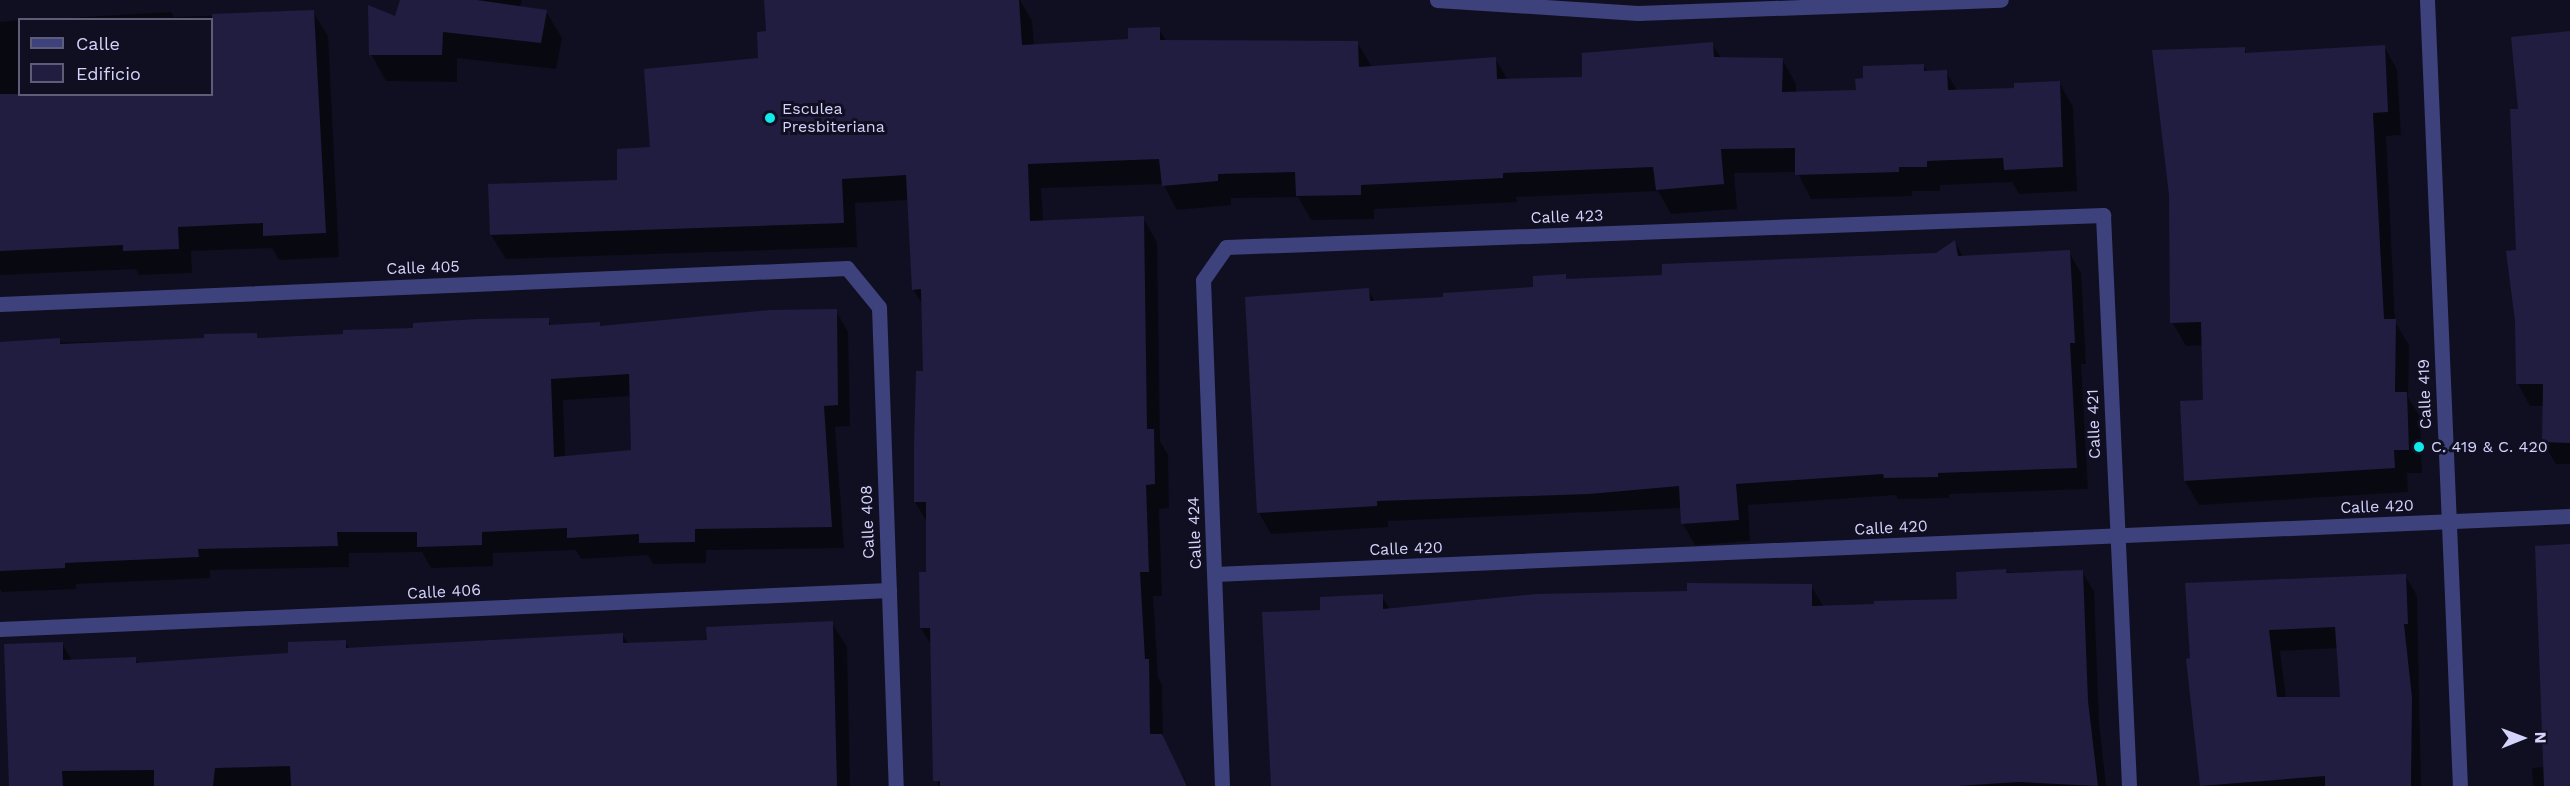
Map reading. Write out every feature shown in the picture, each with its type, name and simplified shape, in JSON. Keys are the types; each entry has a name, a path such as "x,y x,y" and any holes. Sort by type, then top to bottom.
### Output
{"street":[{"path":"1437,0 1638,14 2001,0"},
{"name":"Calle 419","path":"2427,0 2460,786"},
{"name":"Calle 421","path":"1949,222 2103,215 2129,786"},
{"name":"Calle 423","path":"1203,280 1226,248 1949,222"},
{"name":"Calle 405","path":"0,304 847,268"},
{"name":"Calle 408","path":"847,268 879,308 896,786"},
{"name":"Calle 424","path":"1203,280 1222,786"},
{"name":"Calle 420","path":"1215,574 2570,516"},
{"name":"Calle 406","path":"0,629 889,590"}],"building":[{"path":"400,0 477,0 547,10 541,43 443,32 442,55 369,55 368,5 395,16"},
{"path":"764,0 1019,0 1022,45 1128,39 1128,28 1160,27 1160,40 1358,41 1359,67 1496,57 1497,79 1582,77 1582,53 1713,42 1714,57 1783,58 1782,92 1856,90 1855,79 1863,78 1863,66 1924,64 1924,71 1947,70 1948,90 2014,88 2014,83 2060,81 2063,167 2004,170 2003,158 1927,161 1927,167 1899,167 1899,172 1795,175 1795,148 1721,149 1724,184 1656,190 1653,167 1503,173 1503,178 1361,185 1361,195 1296,196 1295,172 1218,174 1218,181 1162,186 1159,159 1028,164 1030,221 1144,216 1147,429 1154,429 1155,484 1146,485 1149,572 1140,572 1145,659 1149,659 1150,734 1162,734 1187,786 940,786 940,781 933,781 930,628 920,628 919,572 926,572 926,502 914,502 914,446 916,371 923,371 921,289 912,290 906,175 842,179 844,223 490,235 488,184 617,180 617,149 650,147 644,69 758,58 757,32 766,31"},
{"path":"314,10 326,233 263,236 263,223 178,227 179,249 123,251 123,245 0,251 0,94 18,94 18,96 213,96 212,14"},
{"path":"2570,31 2570,443 2542,442 2543,384 2516,384 2515,321 2506,251 2516,250 2510,109 2518,109 2511,37"},
{"path":"2385,45 2388,112 2373,113 2384,319 2396,319 2395,392 2407,392 2409,450 2394,450 2395,468 2184,481 2180,401 2203,400 2201,322 2170,323 2169,195 2152,50 2245,47 2245,53"},
{"path":"1955,240 1958,256 2070,250 2075,343 2070,343 2077,468 1938,473 1938,477 1884,478 1883,474 1736,484 1739,520 1681,524 1679,486 1589,494 1377,501 1377,506 1257,513 1245,297 1369,288 1370,301 1443,297 1443,293 1533,287 1533,276 1566,274 1566,279 1662,275 1662,264 1936,253"},
{"path":"837,309 838,405 824,406 832,527 695,529 695,542 639,543 639,534 567,538 567,528 482,532 482,545 417,547 417,532 337,532 338,546 198,549 199,557 65,563 65,568 0,571 0,342 60,338 60,344 204,338 204,334 257,333 257,338 343,334 343,330 413,328 413,323 477,319 549,318 549,325 600,322 600,326 770,310","holes":["629,374 631,450 554,457 551,379"]},
{"path":"2570,544 2570,786 2544,786 2535,546"},
{"path":"2006,569 2006,573 2083,570 2088,701 2098,786 2019,782 1957,786 1271,786 1262,612 1320,610 1320,597 1383,594 1383,609 1536,594 1687,591 1687,583 1812,584 1812,606 1874,604 1874,601 1957,599 1956,572"},
{"path":"2406,574 2408,624 2404,624 2412,698 2411,786 2325,786 2325,776 2200,786 2186,659 2190,658 2185,583","holes":["2335,627 2340,697 2277,697 2269,630"]},
{"path":"833,621 837,786 291,786 290,766 215,768 213,786 154,786 154,770 62,771 63,786 9,786 4,644 63,642 63,660 136,657 136,663 288,653 288,642 346,640 346,648 623,633 623,643 707,640 706,627"}],"place":[{"name":"Esculea Presbiteriana","path":"770,118"},
{"name":"C. 419 & C. 420","path":"2419,447"}]}
